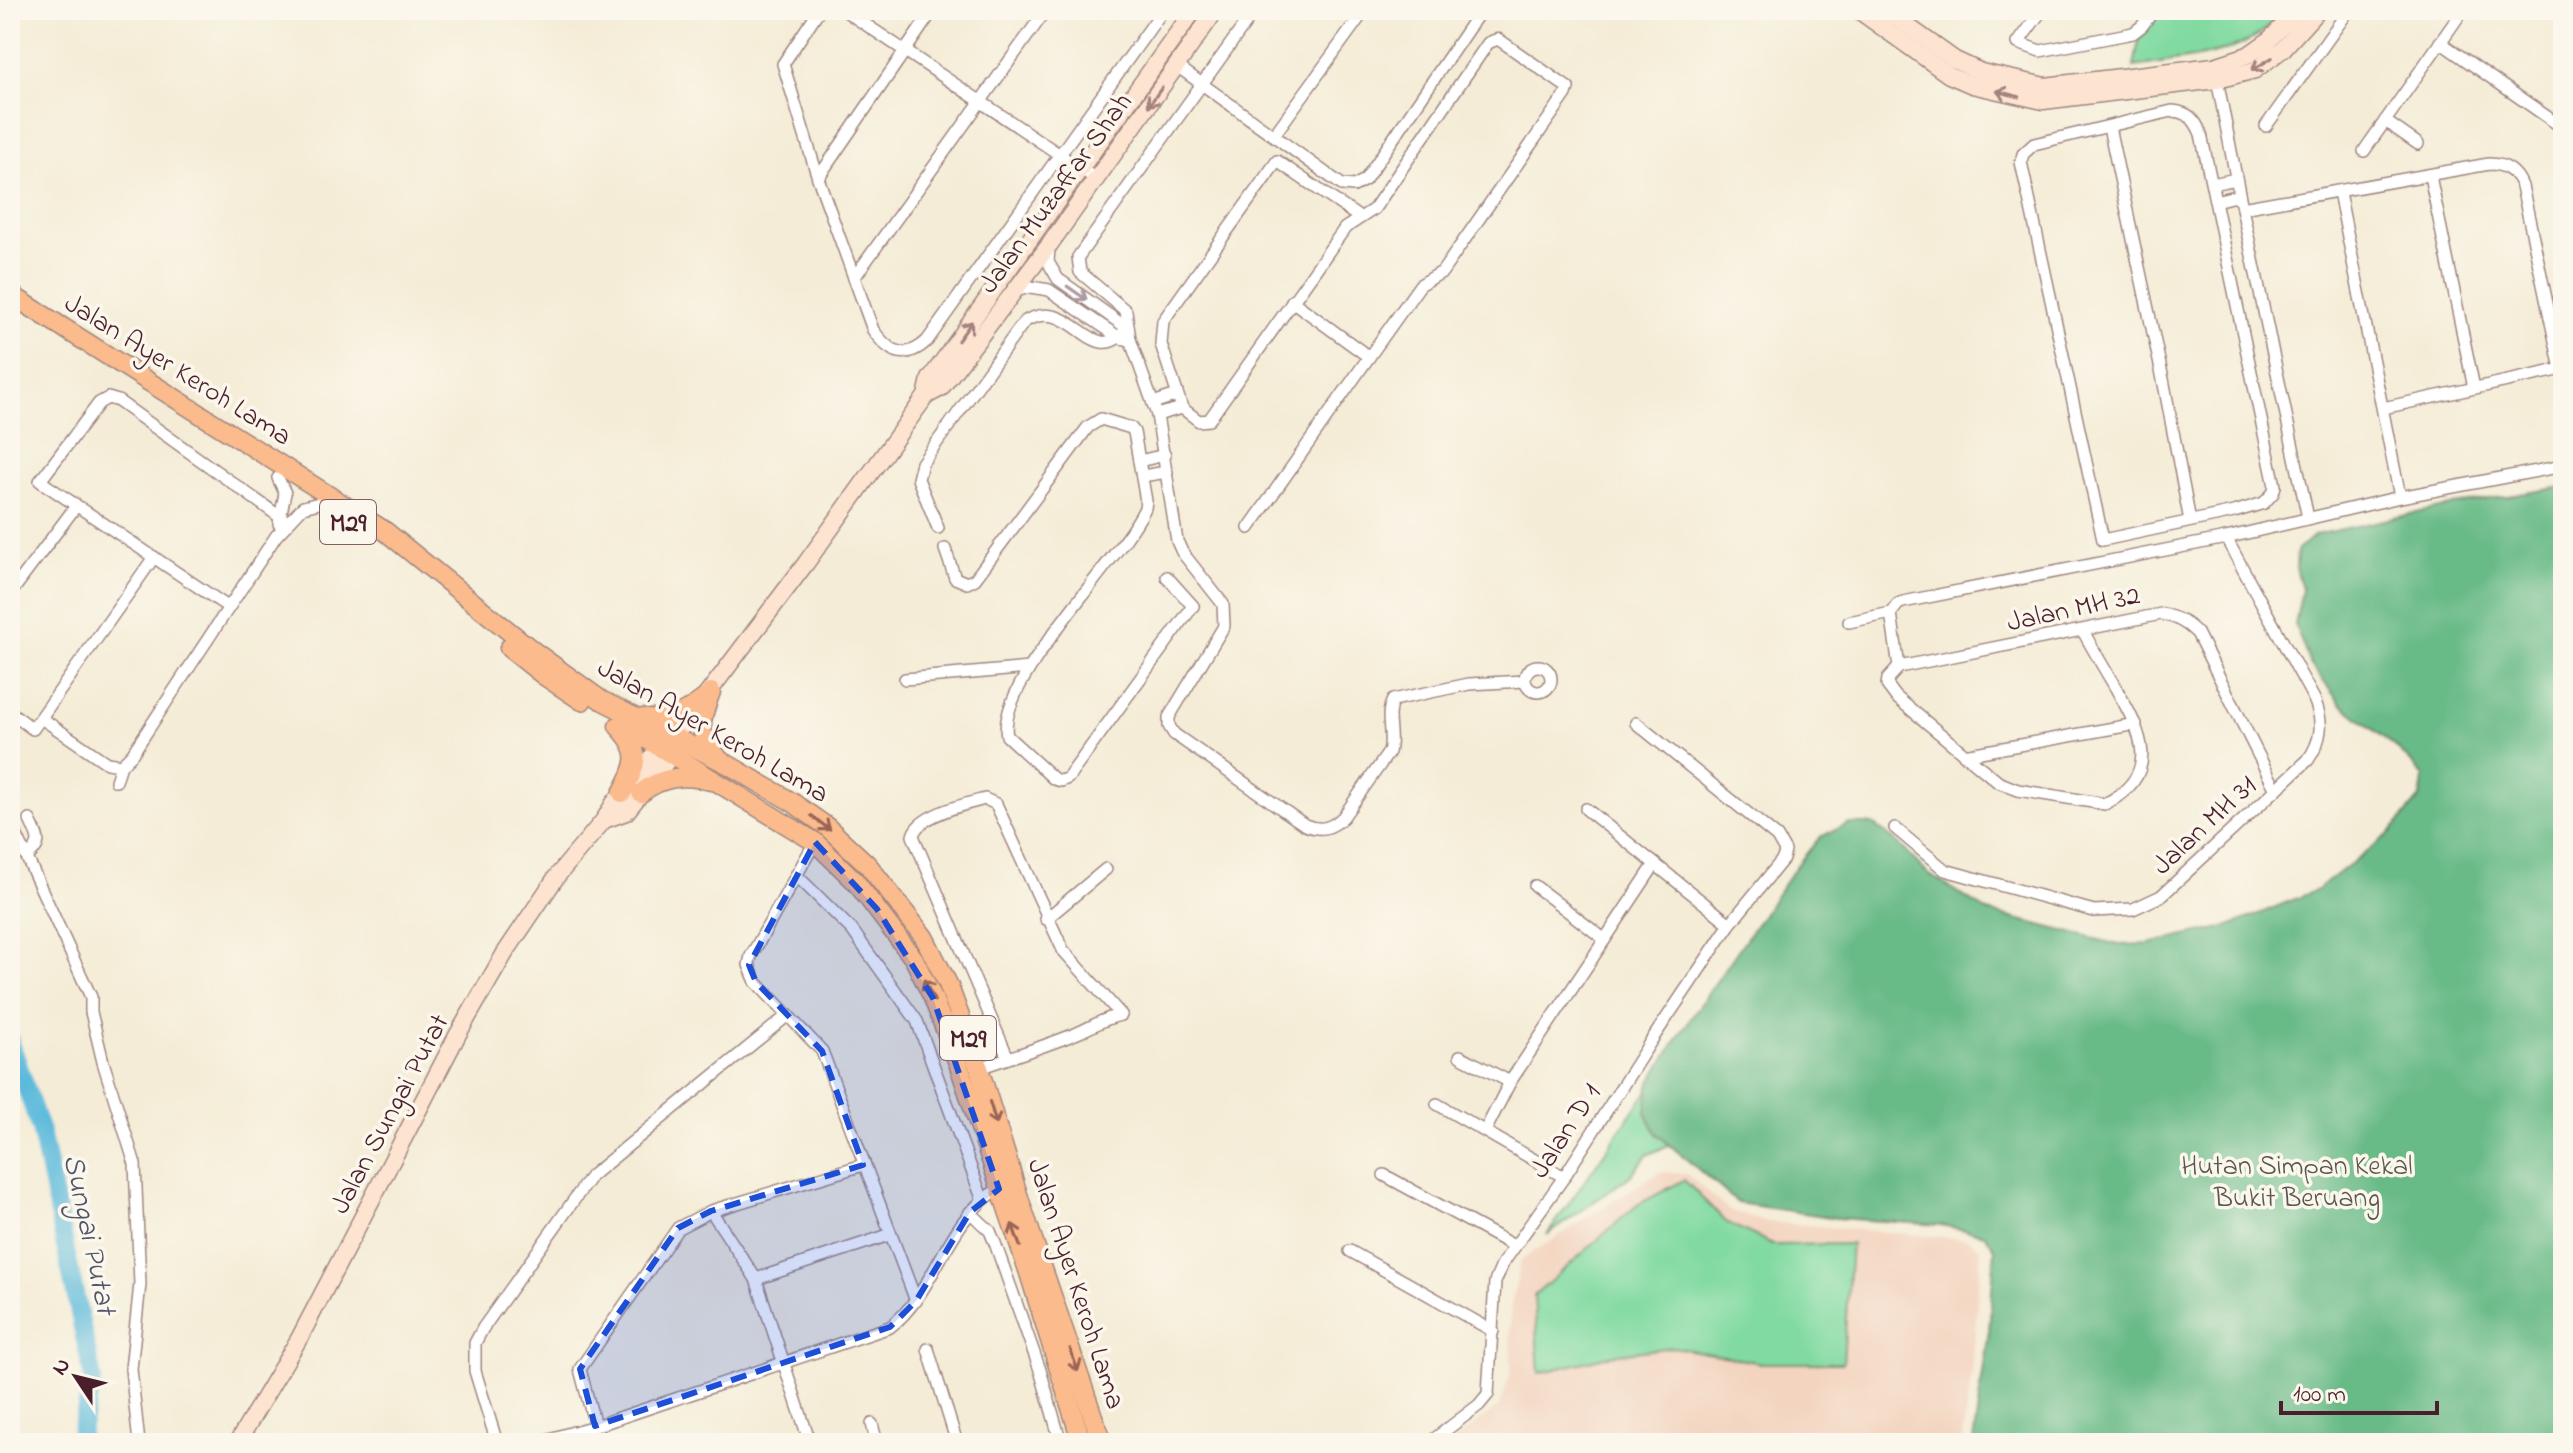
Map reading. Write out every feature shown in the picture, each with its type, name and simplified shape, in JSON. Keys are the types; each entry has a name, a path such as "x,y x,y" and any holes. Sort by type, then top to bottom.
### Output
{"main road":[{"name":"Jalan Muzaffar Shah","path":"674,740 926,396 930,379 1194,10"},
{"name":"Jalan Muzaffar Shah","path":"926,396 941,388 1050,244 1216,10"},
{"path":"1858,10 1949,75 1972,85 2043,101 2216,73 2268,41 2298,10"},
{"path":"1885,10 1955,60 1981,72 2045,86 2255,70 2283,49 2318,10"},
{"name":"Jalan Ayer Keroh Lama","path":"10,294 385,531 616,715"},
{"name":"Jalan Ayer Keroh Lama","path":"10,308 319,503 429,580 543,675 616,715 729,765 826,826 868,865 924,937 948,984 979,1068 1021,1204 1102,1443"},
{"path":"616,715 668,720 682,714 709,694"},
{"path":"709,694 703,716 703,738 715,754 729,765"},
{"path":"616,715 636,755 632,793 657,781 673,778 704,779 725,785"},
{"name":"Jalan Ayer Keroh Lama","path":"674,740 725,785 815,842 855,881 914,959 958,1063 1082,1443"},
{"name":"Jalan Sungai Putat","path":"237,1443 300,1337 458,1034 505,953 557,876 604,820 626,812 632,793 674,740"}],"street":[{"path":"819,10 783,64 818,178 873,330 880,340 899,353 909,353 927,341 1163,10"},
{"path":"844,10 1096,179"},
{"path":"818,178 933,10"},
{"path":"854,278 1046,10"},
{"path":"1255,10 1078,257 1080,272 1123,307 1128,317 1126,335 1155,409 1177,541 1182,552 1223,604 1225,614 1224,626 1169,717 1169,726 1174,734 1305,825 1317,830 1334,826 1347,812 1389,752 1388,711 1393,700 1469,684 1525,681"},
{"path":"1274,135 1365,10"},
{"path":"1177,66 1342,185 1354,186 1360,184 1481,10"},
{"path":"2042,10 2018,43 2040,51 2133,33 2154,10"},
{"path":"2266,126 2349,10"},
{"path":"2364,151 2463,10"},
{"path":"2554,10 2563,16"},
{"path":"1249,528 1420,285 1442,272 1568,88 1498,39 1493,39 1374,209 1345,228 1209,420 1199,421 1182,408 1161,344 1163,321 1277,161 1360,218"},
{"path":"2440,42 2563,128"},
{"path":"2216,73 2308,518"},
{"path":"2172,111 2193,118 2201,134 2275,486 2264,503 2103,540 2021,169 2023,154 2034,144 2109,127 2172,111"},
{"path":"2385,121 2418,144"},
{"path":"2109,127 2190,521"},
{"path":"2242,208 2498,164 2513,171 2518,178 2562,369 2383,408"},
{"path":"2430,176 2474,388"},
{"path":"2212,184 2236,179"},
{"path":"2339,192 2400,497"},
{"path":"2215,201 2239,195"},
{"path":"1050,244 1048,262 1058,279 1126,335"},
{"path":"1014,291 1031,287 1049,290 1126,335"},
{"path":"1292,301 1369,357"},
{"path":"938,528 918,479 922,463 1024,322 1037,316 1053,315 1067,320 1100,343 1126,335"},
{"path":"1155,409 1177,395"},
{"path":"228,607 40,481 99,403 108,398 118,401 284,520"},
{"path":"1155,409 1182,408"},
{"path":"945,549 955,578 967,583 975,579 1081,434 1101,419 1131,428 1134,432 1146,501 1142,516 1029,668 1009,705 1005,728 1007,736 1054,779 1061,781 1068,778 1193,606 1167,577"},
{"path":"1139,461 1165,455"},
{"path":"1849,622 1891,613 1903,602 2226,538 2400,497 2563,466"},
{"path":"1142,476 1167,472"},
{"path":"116,781 121,765 132,754 276,536 284,520 285,493 278,478"},
{"path":"284,520 303,507 319,503"},
{"path":"10,594 76,506"},
{"name":"Jalan MH 31","path":"1895,828 1945,870 2094,911 2133,909 2161,896 2308,760 2315,749 2321,724 2320,712 2226,538"},
{"path":"10,712 33,729 154,557"},
{"path":"1891,613 1899,667 1888,679 1887,685 1896,697 1998,782 2018,790 2105,804 2132,784 2140,770 2143,753 2136,724 2083,631"},
{"name":"Jalan MH 32","path":"1899,667 2161,614 2174,617 2197,633 2276,790"},
{"path":"905,679 1029,668"},
{"path":"41,718 107,763 121,765"},
{"name":"Jalan D 1","path":"1429,1443 1479,1405 1488,1394 1495,1282 1514,1246 1564,1177 1730,924 1783,859 1785,851 1777,837 1636,723"},
{"path":"1964,755 2136,724"},
{"path":"979,1068 1008,1058 1060,1040 1100,1024 1116,1013 1063,950 993,801 985,799 924,821 914,829 913,836 1008,1058"},
{"path":"1586,809 1730,924"},
{"path":"27,857 39,843 30,820"},
{"path":"10,821 91,997 91,1012 103,1062 135,1164 140,1284 131,1369 139,1443"},
{"path":"815,842 751,956 749,965 756,982 822,1051 916,1301"},
{"path":"1485,1131 1510,1082 1655,864"},
{"path":"1046,919 1106,869"},
{"path":"796,875 852,930 917,1021 982,1198"},
{"path":"1535,886 1604,939"},
{"path":"497,1443 475,1371 475,1343 483,1328 591,1176 788,1015"},
{"path":"1060,1040 1066,1053"},
{"path":"1460,1056 1510,1082"},
{"path":"1437,1104 1564,1177"},
{"path":"595,1426 580,1369 678,1228 711,1211 863,1165"},
{"path":"1384,1175 1514,1246"},
{"path":"535,1443 595,1426 890,1327 916,1301 970,1212 982,1198 999,1189"},
{"path":"711,1211 756,1279 810,1443"},
{"path":"970,1212 990,1231 995,1243 1040,1370 1061,1443"},
{"path":"756,1279 889,1235"},
{"path":"1350,1251 1493,1331"},
{"path":"928,1349 957,1443"},
{"path":"872,1424 877,1443"}],"highlighted area":[{"path":"815,842 877,909 933,998 999,1189 970,1212 916,1301 890,1327 595,1426 580,1369 678,1228 711,1211 863,1165 822,1051 756,982 749,965"}],"shaded area":[{"path":"1659,1172 1686,1174 1730,1211 1768,1222 1967,1239 1981,1249 1972,1373 1961,1443 1450,1443 1500,1406 1511,1373 1510,1310 1521,1260"}],"green space":[{"path":"2161,10 2284,10 2254,38 2236,46 2216,53 2134,67 2139,40"},
{"name":"Hutan Simpan Kekal Bukit Beruang","path":"2563,487 2563,1443 1973,1443 1989,1331 1995,1249 1985,1234 1941,1225 1837,1218 1738,1203 1657,1134 1646,1113 1649,1085 1682,1031 1797,865 1820,837 1848,824 1873,824 1897,842 1927,873 1988,912 2119,945 2148,944 2227,927 2317,890 2388,835 2420,798 2424,776 2397,748 2341,704 2310,664 2295,625 2302,589 2296,568 2297,551 2315,535 2453,505"},
{"path":"1681,1043 1673,1143 1647,1155 1630,1176 1547,1235"},
{"path":"1684,1180 1726,1222 1774,1245 1851,1244 1843,1363 1761,1363 1673,1347 1618,1354 1539,1373 1534,1296 1637,1205"}],"waterway":[{"name":"Sungai Putat","path":"10,1040 41,1132 93,1379 78,1443"}]}
